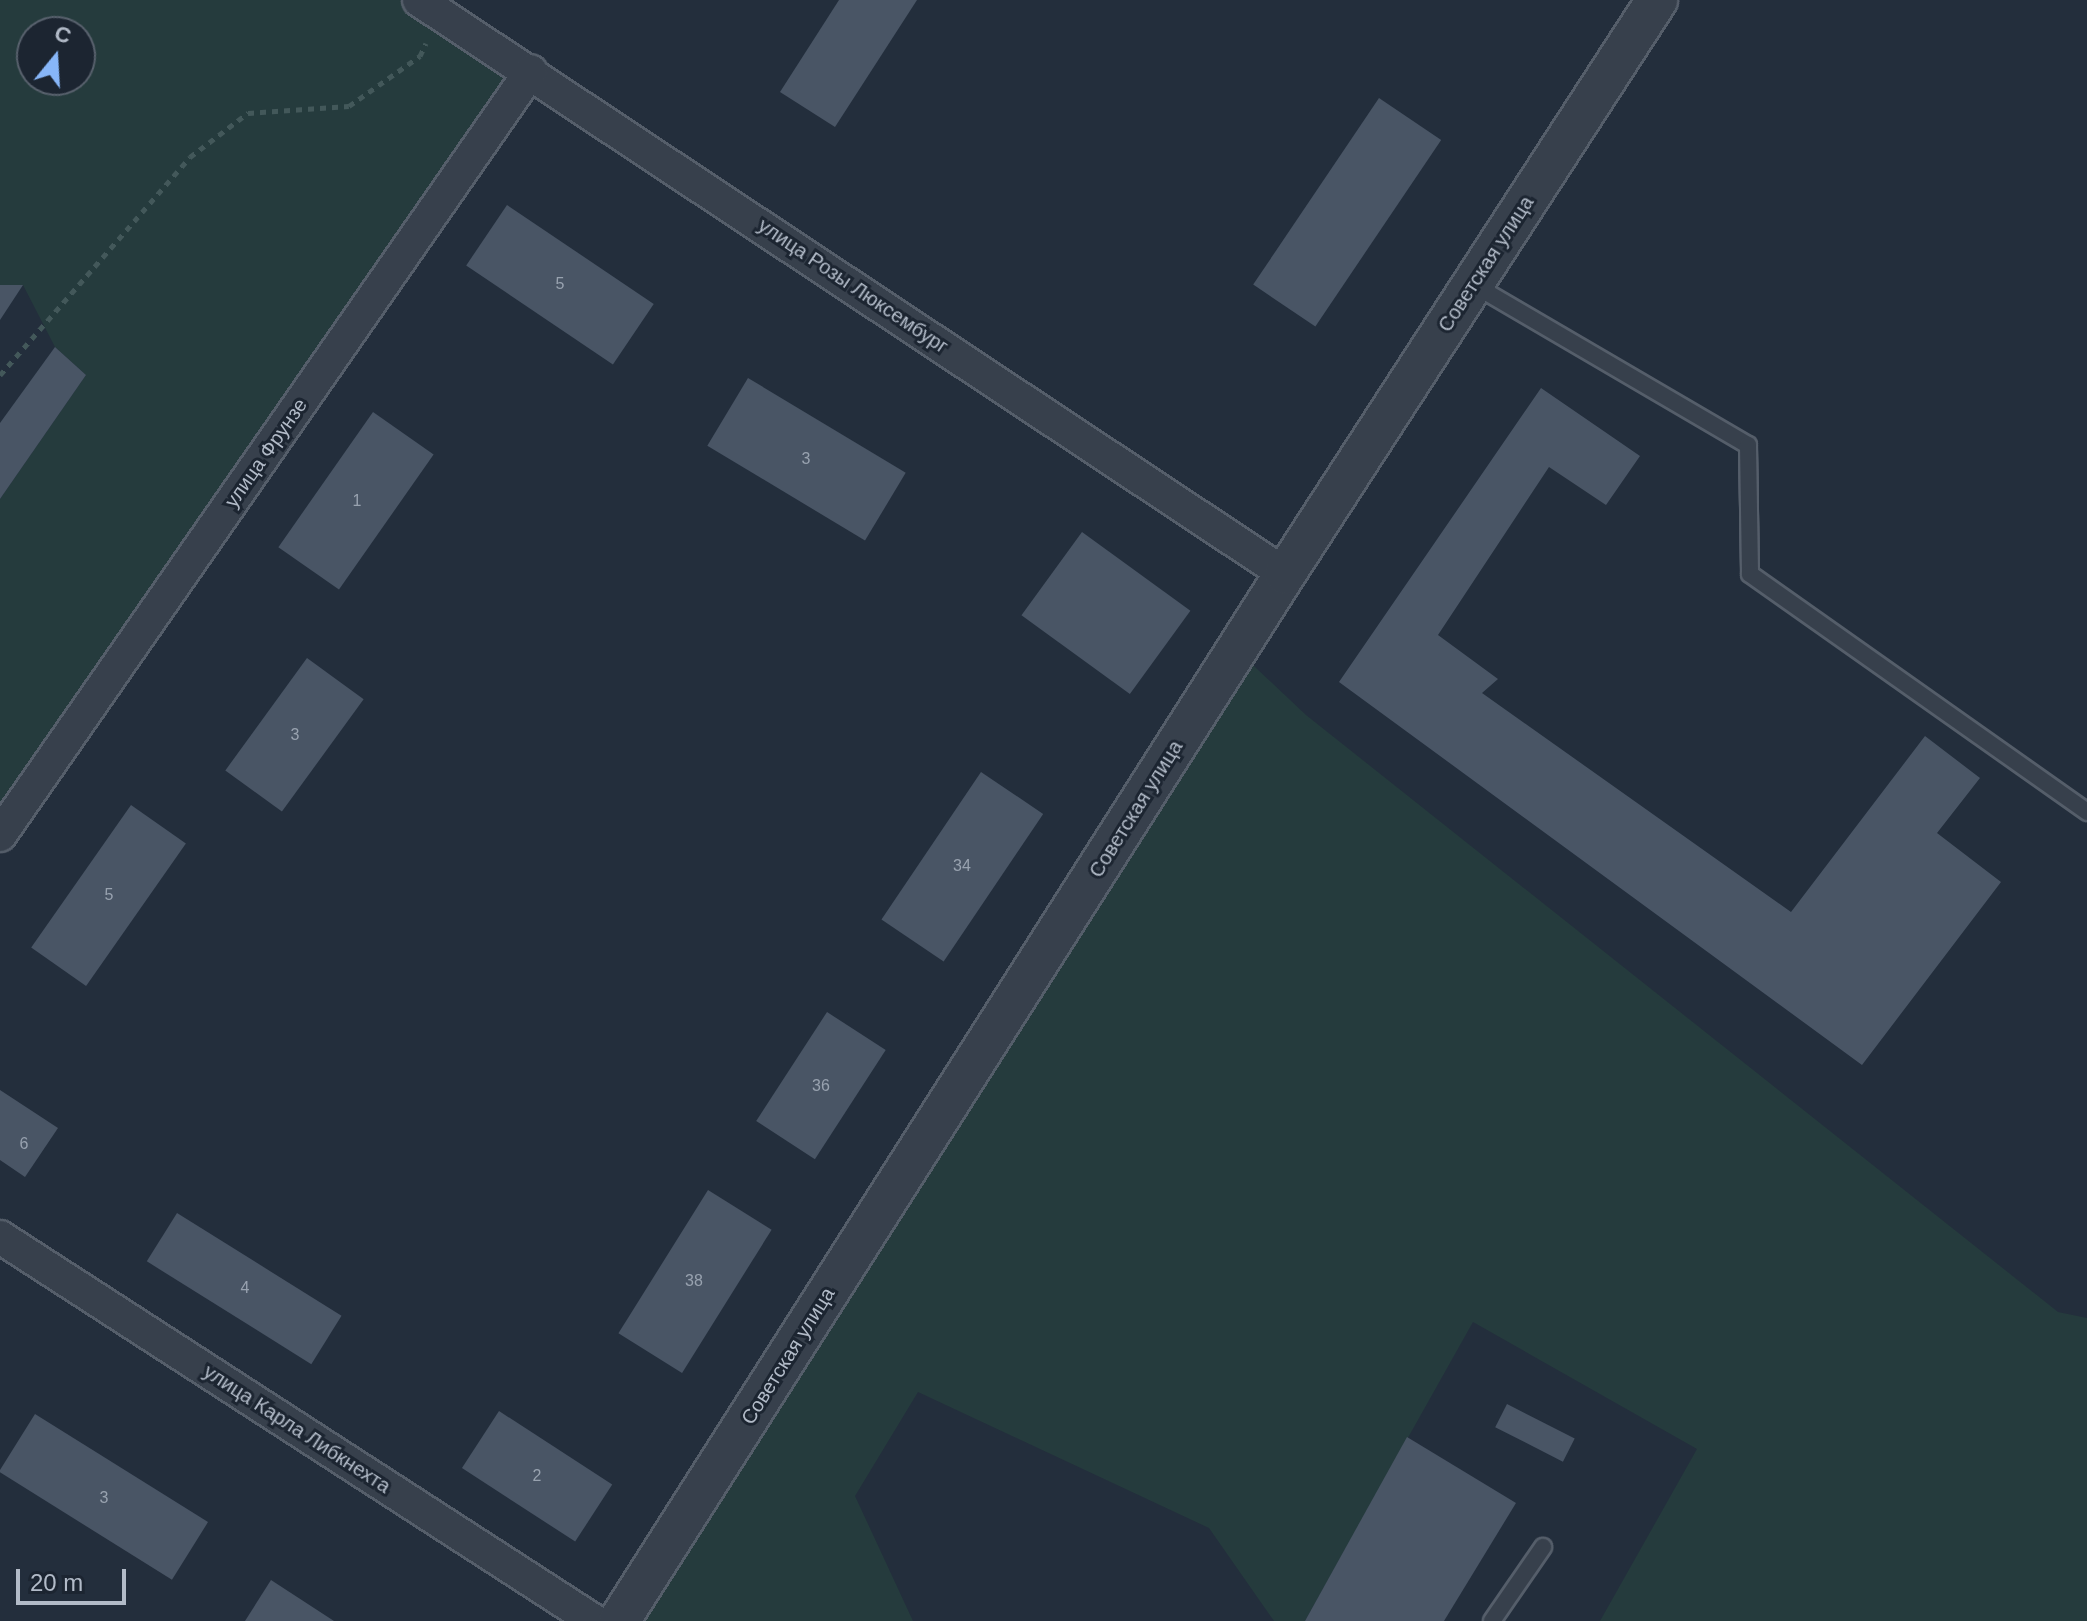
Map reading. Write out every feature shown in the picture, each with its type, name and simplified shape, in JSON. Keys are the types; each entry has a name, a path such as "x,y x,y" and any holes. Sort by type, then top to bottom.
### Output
{"street":[{"name":"Советская улица","path":"619,1621 1285,574 1657,0"},
{"name":"улица Розы Люксембург","path":"430,7 531,71 1285,574"},
{"name":"улица Фрунзе","path":"0,835 531,71"},
{"name":"улица Карла Либкнехта","path":"0,1237 594,1621"}],"lane":[{"path":"1473,284 1748,445 1750,574 2087,812"},
{"path":"1492,1621 1543,1547"}],"path":[{"path":"0,375 190,157 248,113 349,106 420,56 430,7"}],"green space":[{"path":"0,0 419,0 531,71 0,835 0,499 86,375 55,347 23,285 0,285"},
{"path":"1238,651 1306,715 2058,1312 2087,1318 2087,1621 1600,1621 1697,1449 1473,1322 1305,1621 1274,1621 1209,1528 918,1392 855,1496 913,1621 619,1621"}],"building":[{"path":"839,0 917,0 835,127 780,92"},
{"path":"1379,98 1441,140 1315,326 1253,285"},
{"path":"507,205 654,304 613,364 466,266"},
{"path":"0,285 23,285 0,320"},
{"path":"55,347 86,375 0,499 0,423"},
{"path":"748,378 906,473 865,540 707,446"},
{"path":"1541,388 1640,456 1606,505 1549,467 1438,635 1498,679 1482,693 1791,912 1925,736 1980,778 1937,833 2001,882 1862,1065 1339,682"},
{"path":"373,412 434,454 339,590 278,547"},
{"path":"1082,532 1190,611 1130,694 1021,615"},
{"path":"307,658 364,699 282,812 225,770"},
{"path":"981,772 1043,814 944,962 881,920"},
{"path":"131,805 186,843 86,986 31,948"},
{"path":"827,1012 886,1050 815,1159 756,1121"},
{"path":"0,1090 58,1128 25,1177 0,1160"},
{"path":"708,1190 772,1230 682,1373 618,1333"},
{"path":"177,1213 342,1316 311,1364 147,1261"},
{"path":"1507,1404 1575,1439 1563,1462 1495,1427"},
{"path":"499,1411 612,1485 575,1542 462,1468"},
{"path":"35,1414 208,1522 172,1580 0,1472"},
{"path":"1407,1437 1516,1503 1444,1621 1305,1621"},
{"path":"271,1580 334,1621 245,1621"}]}
